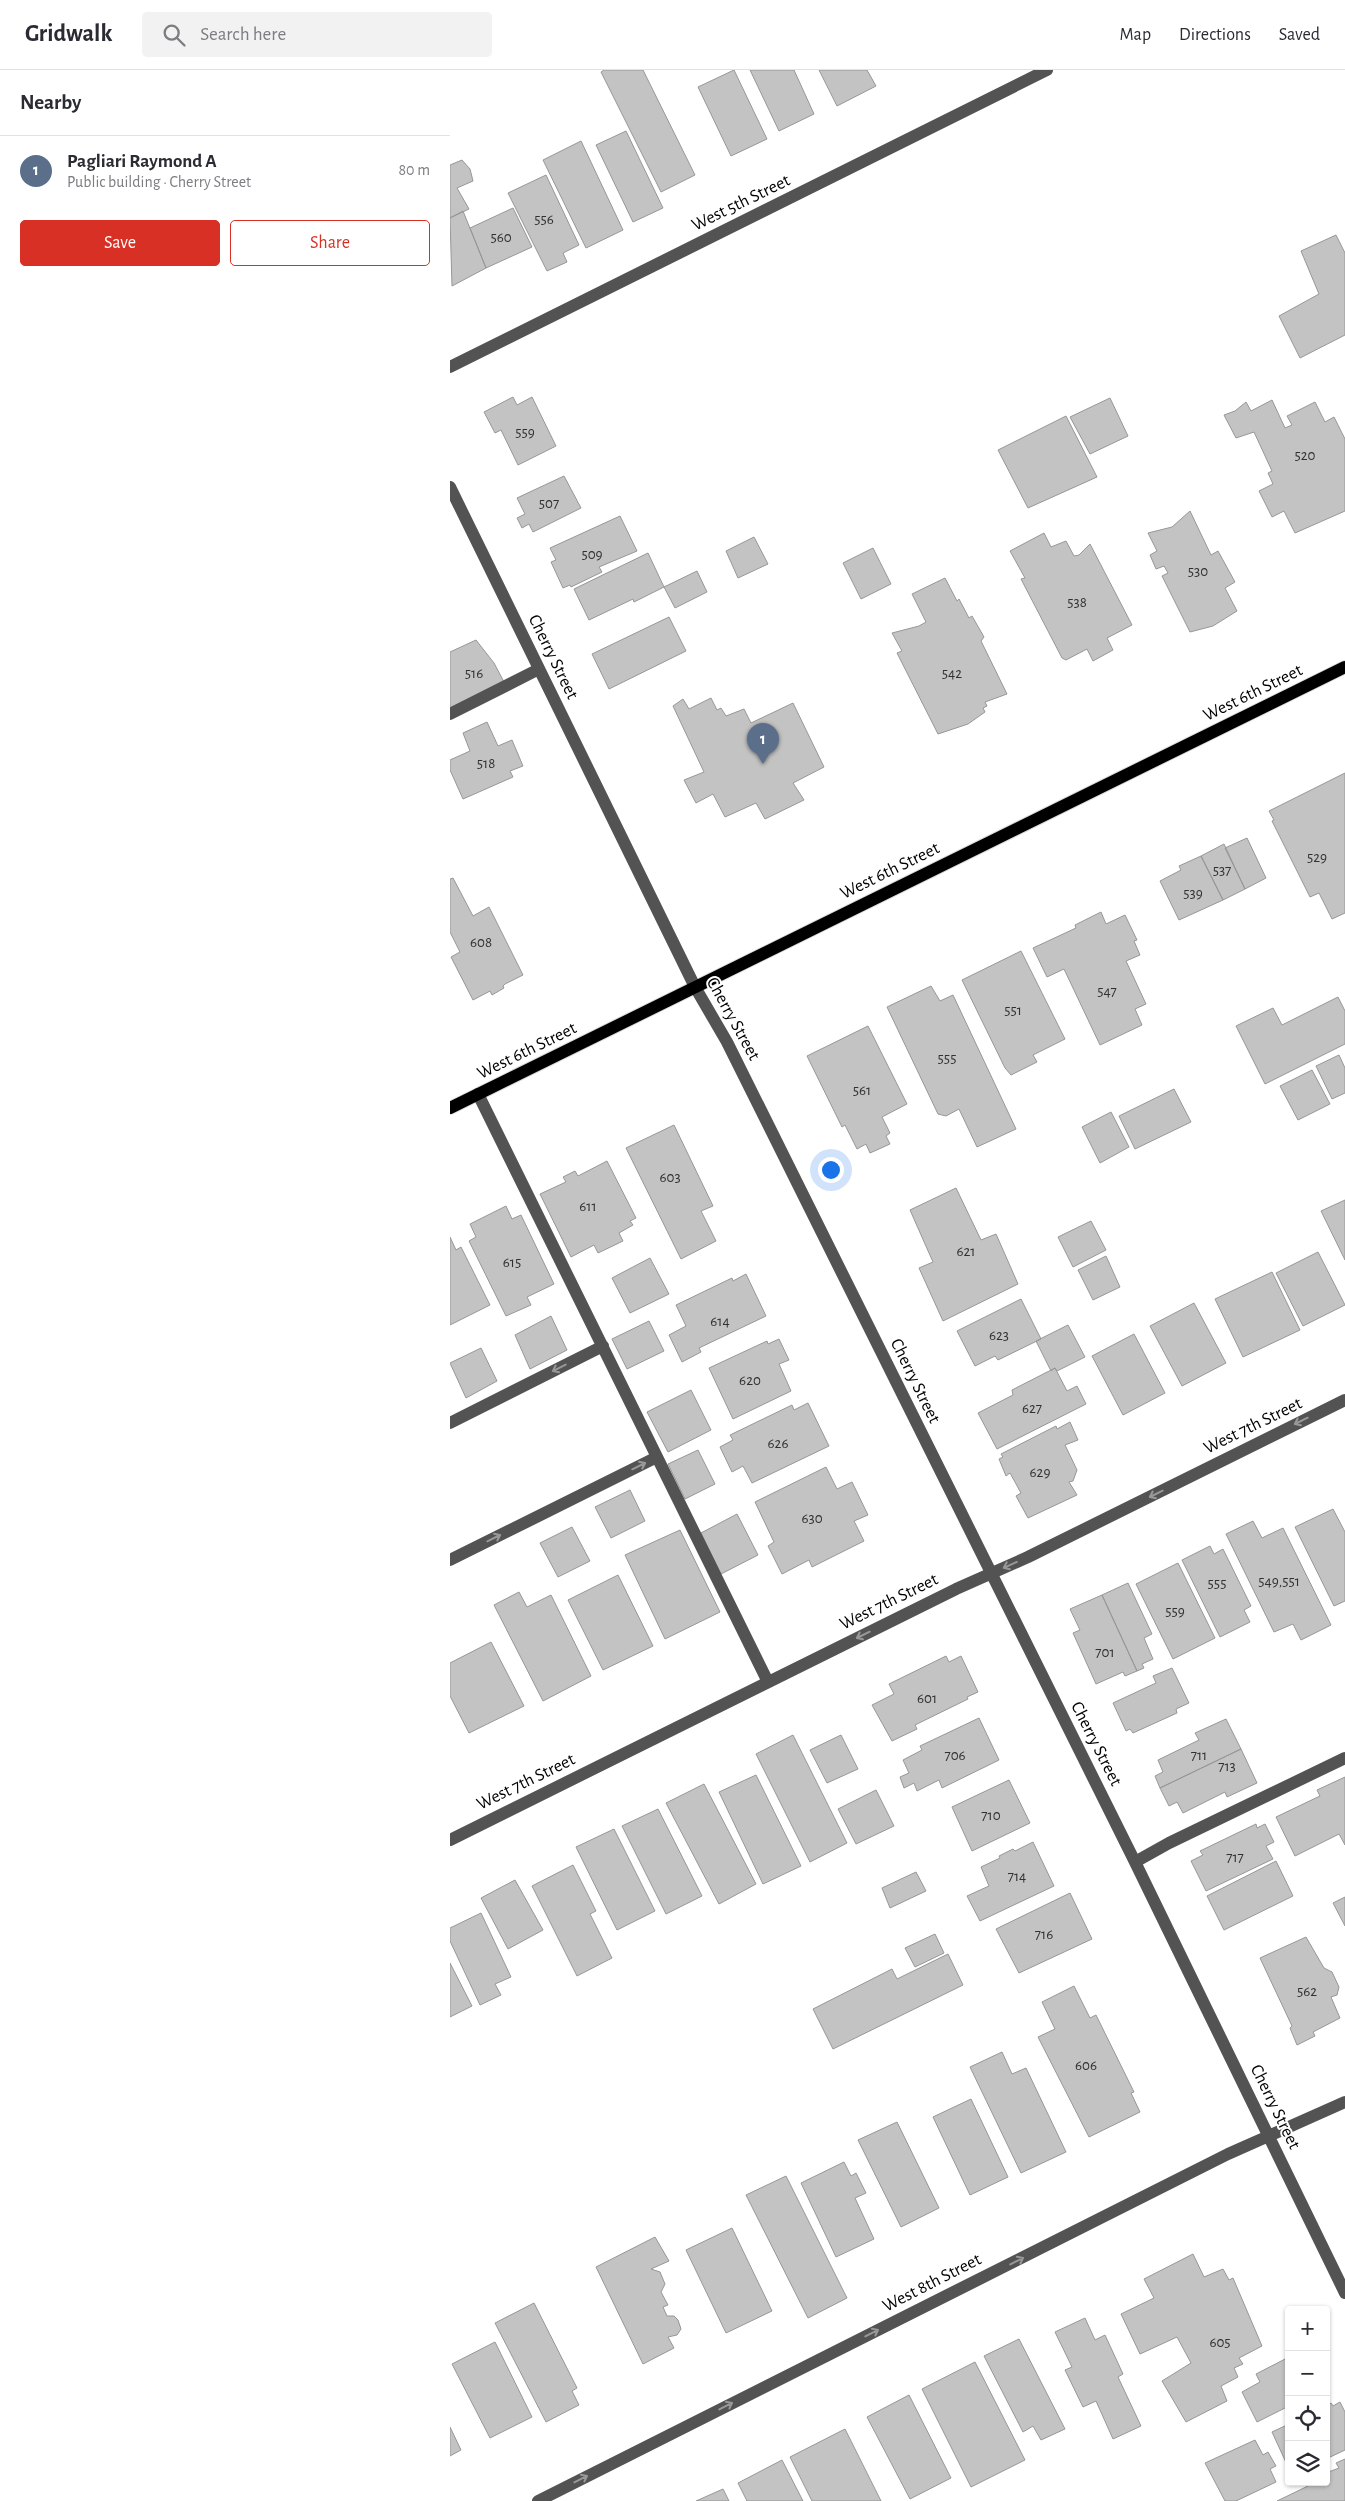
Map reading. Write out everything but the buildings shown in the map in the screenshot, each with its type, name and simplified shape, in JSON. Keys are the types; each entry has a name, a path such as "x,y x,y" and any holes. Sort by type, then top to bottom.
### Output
{"main road":[{"name":"West 6th Street","path":"450,1108 1345,667"}],"street":[{"name":"West 5th Street","path":"450,367 1047,70"},
{"name":"Cherry Street","path":"450,487 695,987 727,1042 1135,1862 1345,2293"},
{"path":"450,714 540,669"},
{"path":"478,1094 768,1682"},
{"path":"450,1423 603,1346"},
{"name":"West 7th Street","path":"450,1840 1345,1400"},
{"path":"450,1560 658,1457"},
{"path":"1135,1862 1168,1843 1345,1758"},
{"name":"West 8th Street","path":"538,2501 1220,2159 1345,2102"}],"place":[{"name":"Pagliari Raymond A","path":"763,764"}]}
